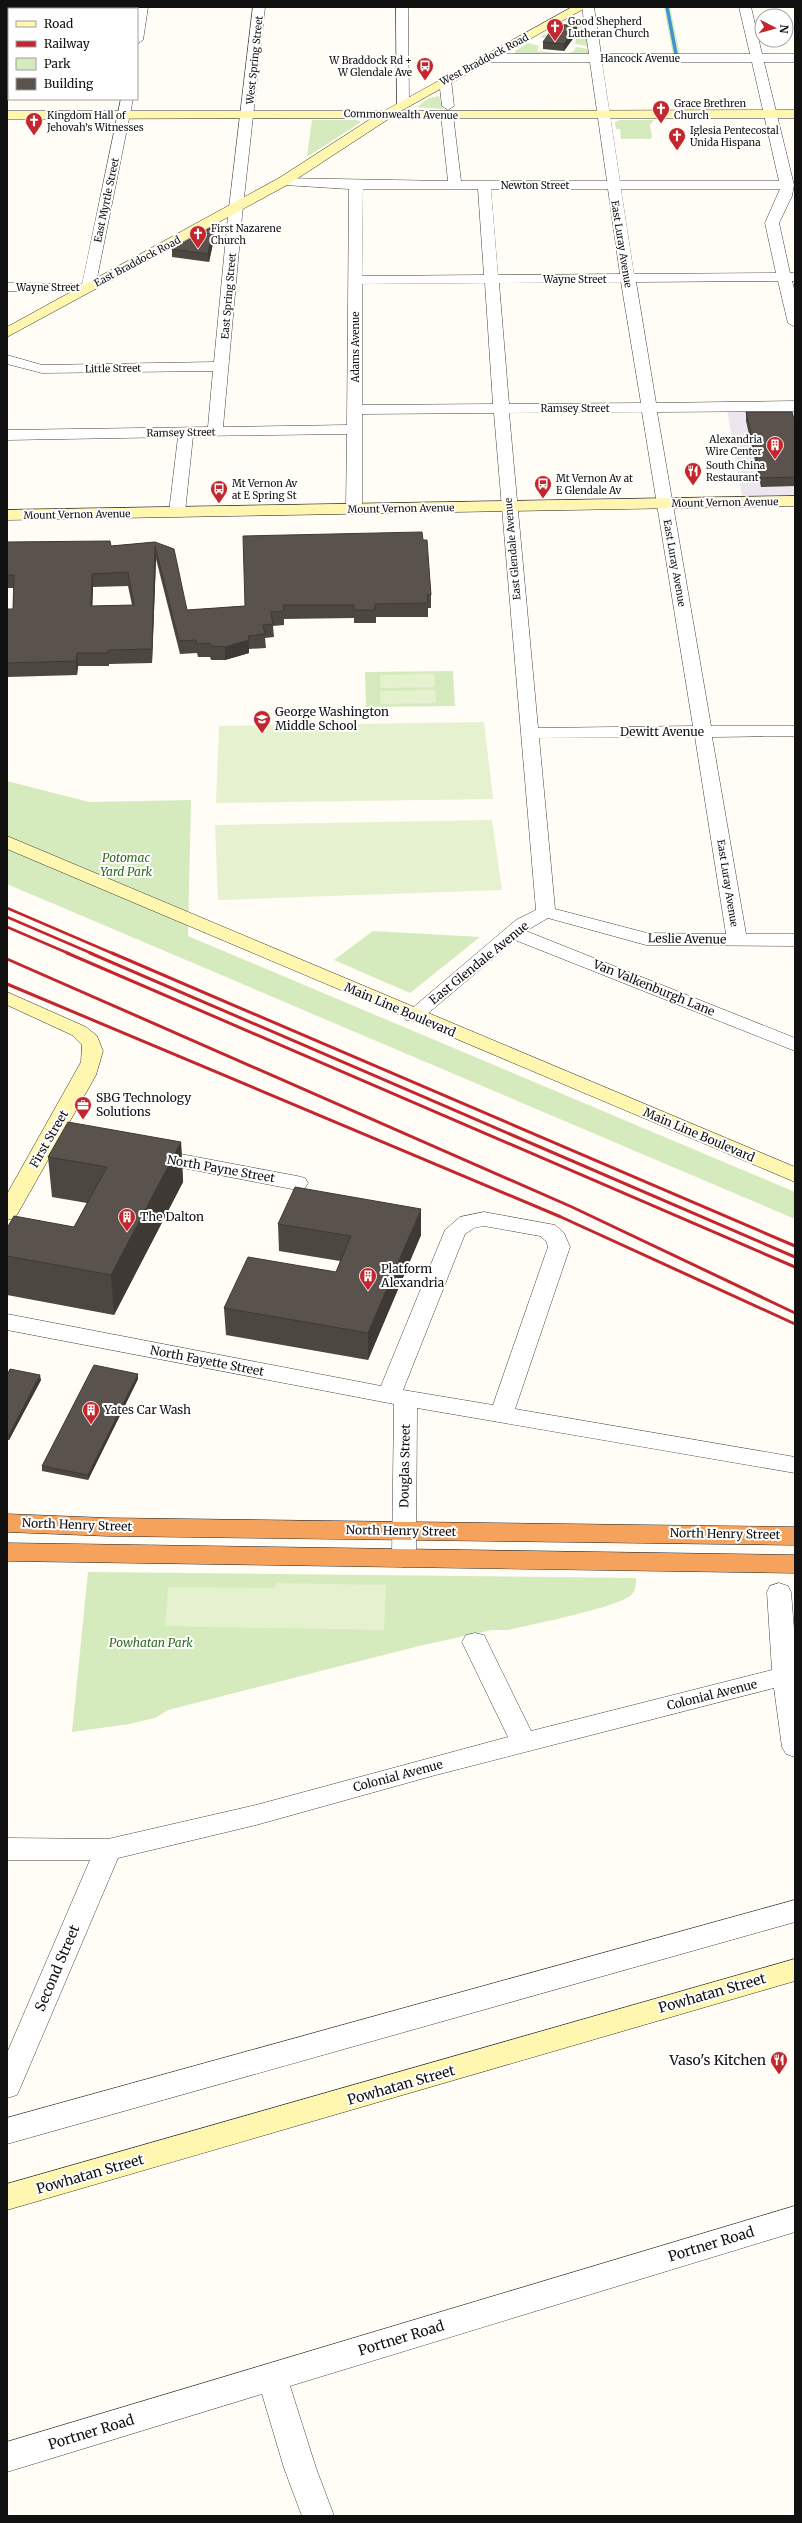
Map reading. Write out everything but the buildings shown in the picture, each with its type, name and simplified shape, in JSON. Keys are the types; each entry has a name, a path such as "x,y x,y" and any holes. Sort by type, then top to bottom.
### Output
{"highway":[{"name":"North Henry Street","path":"7,1522 108,1527 699,1533 795,1536"},
{"path":"699,1533 795,1526"},
{"path":"7,1552 795,1564"}],"street":[{"path":"138,33 142,7"},
{"name":"West Spring Street","path":"249,114 259,7"},
{"path":"402,7 403,104"},
{"name":"West Braddock Road","path":"389,114 444,80 581,7"},
{"name":"East Luray Avenue","path":"588,7 602,115 628,279 704,731 737,940"},
{"path":"745,7 788,185 787,195 774,216 772,223 789,277 795,324"},
{"name":"Hancock Avenue","path":"485,58 795,58"},
{"path":"444,80 455,185"},
{"name":"East Myrtle Street","path":"88,288 127,100"},
{"name":"Commonwealth Avenue","path":"7,115 125,113 389,114 447,111 602,115 795,114"},
{"name":"East Spring Street","path":"215,432 236,207 249,114"},
{"name":"East Braddock Road","path":"7,333 284,181 389,114"},
{"name":"Newton Street","path":"284,181 356,185 788,185"},
{"name":"Adams Avenue","path":"354,509 356,185"},
{"name":"East Glendale Avenue","path":"413,1016 523,924 552,914 529,733 500,409 484,185"},
{"name":"Wayne Street","path":"355,280 789,277"},
{"name":"Wayne Street","path":"7,287 88,288"},
{"name":"Little Street","path":"7,359 28,367 42,368 221,366"},
{"name":"Ramsey Street","path":"355,410 795,406"},
{"name":"Ramsey Street","path":"7,435 354,429"},
{"path":"177,512 186,432"},
{"name":"Mount Vernon Avenue","path":"7,515 795,501"},
{"name":"Dewitt Avenue","path":"529,733 795,731"},
{"name":"Main Line Boulevard","path":"7,842 413,1016 795,1175"},
{"name":"Leslie Avenue","path":"552,914 646,939 795,940"},
{"name":"Van Valkenburgh Lane","path":"514,933 795,1045"},
{"name":"First Street","path":"7,998 79,1031 89,1038 94,1047 90,1066 7,1212"},
{"path":"50,1137 73,1142"},
{"name":"North Payne Street","path":"134,1153 296,1183"},
{"path":"398,1397 456,1230 468,1222 484,1219 547,1230 556,1238 559,1247 501,1415"},
{"name":"North Fayette Street","path":"7,1322 398,1397 795,1465"},
{"name":"Douglas Street","path":"398,1397 404,1558"},
{"path":"778,1592 786,1676 795,1747"},
{"path":"475,1642 524,1743"},
{"name":"Colonial Avenue","path":"7,1848 108,1850 256,1815 524,1743 786,1676"},
{"name":"Second Street","path":"7,2086 108,1850"},
{"path":"7,2131 795,1911"},
{"name":"Powhatan Street","path":"7,2198 795,1970"},
{"name":"Portner Road","path":"7,2457 795,2219"},
{"path":"272,2376 300,2468 318,2516"}],"shaded area":[{"path":"727,410 795,410 795,495 742,496"}],"green space":[{"path":"664,7 670,7 680,55 673,55"},
{"path":"580,18 584,21 588,46 575,44 577,33 550,39 540,37 573,20"},
{"path":"528,43 539,46 537,51 567,54 574,51 576,47 588,49 589,54 515,55 515,51"},
{"path":"439,96 443,109 417,107 429,98"},
{"path":"312,120 357,120 361,122 307,157"},
{"path":"620,120 654,120 650,125 652,137 650,139 621,139 620,129 616,129 615,122"},
{"path":"453,671 455,706 366,707 365,672"},
{"path":"434,674 435,687 381,688 380,675"},
{"path":"435,690 436,703 381,704 380,691"},
{"path":"484,722 493,799 216,803 219,726"},
{"name":"Potomac Yard Park","path":"7,781 89,802 191,800 188,936 795,1192 795,1219 7,884"},
{"path":"492,820 502,890 218,900 215,825"},
{"path":"373,931 480,937 410,993 334,960"},
{"name":"Powhatan Park","path":"88,1572 636,1578 636,1585 633,1593 623,1600 593,1610 508,1630 492,1630 419,1646 168,1710 155,1718 129,1724 72,1732"},
{"path":"276,1583 386,1585 384,1630 165,1626 168,1587 275,1588"}],"waterway":[{"path":"667,7 676,54"}],"railway":[{"path":"7,908 114,954"},
{"path":"7,917 93,954"},
{"path":"7,927 70,954"},
{"path":"67,953 795,1267"},
{"path":"90,953 795,1257"},
{"path":"112,953 795,1246"},
{"path":"7,959 572,1207 795,1313"},
{"path":"7,984 561,1217 795,1324"}],"place":[{"name":"Good Shepherd Lutheran Church","path":"555,42"},
{"name":"W Braddock Rd + W Glendale Ave","path":"425,81"},
{"name":"Grace Brethren Church","path":"661,124"},
{"name":"Kingdom Hall of Jehovah’s Witnesses","path":"34,136"},
{"name":"Iglesia Pentecostal Unida Hispana","path":"677,151"},
{"name":"First Nazarene Church","path":"198,249"},
{"name":"Alexandria Wire Center","path":"775,460"},
{"name":"South China Restaurant","path":"693,486"},
{"name":"Mt Vernon Av at E Glendale Av","path":"543,499"},
{"name":"Mt Vernon Av at E Spring St","path":"219,504"},
{"name":"George Washington Middle School","path":"262,734"},
{"name":"SBG Technology Solutions","path":"83,1120"},
{"name":"The Dalton","path":"127,1232"},
{"name":"Platform Alexandria","path":"368,1291"},
{"name":"Yates Car Wash","path":"91,1425"},
{"name":"Vaso's Kitchen","path":"779,2075"}]}
